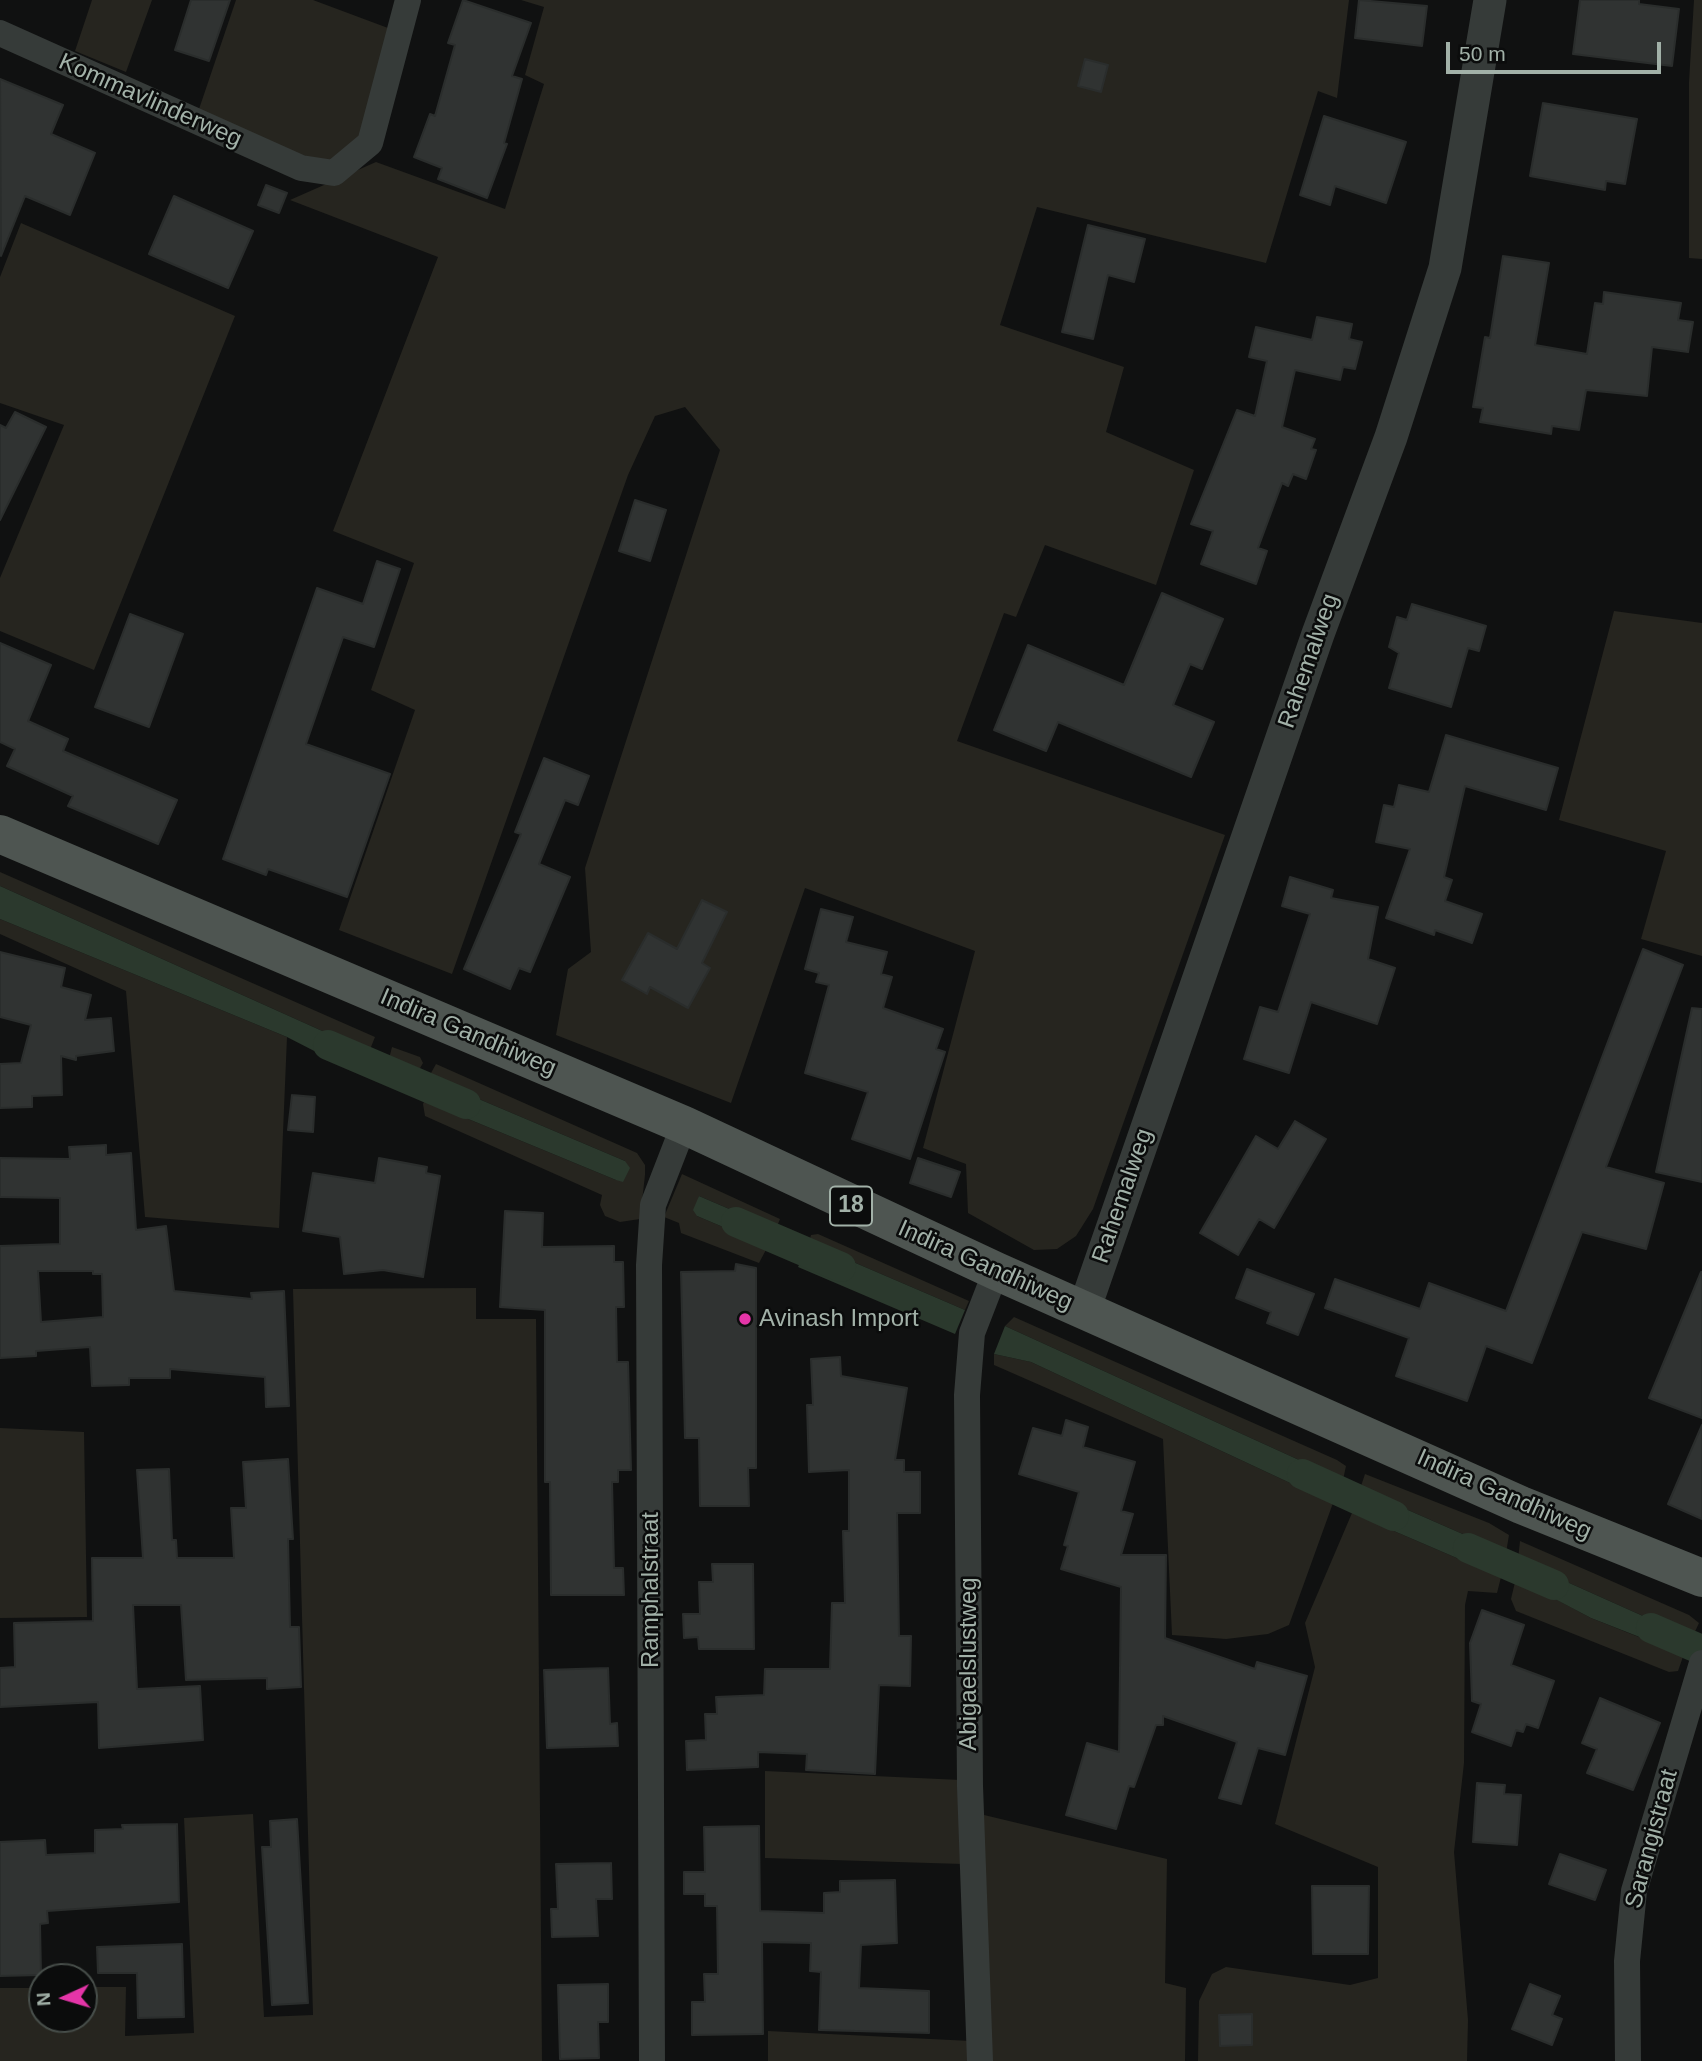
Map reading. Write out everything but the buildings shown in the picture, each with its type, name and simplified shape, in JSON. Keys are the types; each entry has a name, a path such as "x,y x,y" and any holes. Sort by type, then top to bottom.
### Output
{"main road":[{"name":"Indira Gandhiweg","path":"0,834 684,1125 996,1271 1521,1505 1702,1578"}],"street":[{"name":"Kommavlinderweg","path":"0,33 301,168 334,173 370,143 408,0"},
{"name":"Rahemalweg","path":"1084,1310 1309,660 1391,437 1445,268 1490,0"},
{"name":"Ramphalstraat","path":"652,2061 649,1265 653,1205 684,1125"},
{"name":"Abigaelslustweg","path":"980,2061 970,1786 967,1395 972,1333 996,1271"},
{"name":"Sarangistraat","path":"1628,2061 1627,1961 1634,1891 1701,1666"}],"shaded area":[{"path":"92,0 152,0 126,72 75,51"},
{"path":"236,0 313,0 388,28 359,142 329,162 295,156 198,112"},
{"path":"521,0 1349,0 1337,98 1318,91 1266,263 1037,207 1000,325 1124,367 1106,432 1194,470 1156,585 1045,545 1016,617 1004,613 957,741 1225,835 1093,1209 1076,1236 1057,1249 1034,1250 968,1213 966,1164 923,1148 975,951 805,888 731,1103 556,1035 568,969 591,952 585,868 720,450 685,407 655,416 628,475 452,974 339,930 415,710 371,690 414,563 333,531 438,257 290,200 376,162 505,209 544,84 525,75 544,7"},
{"path":"1694,0 1702,0 1702,259 1689,258 1689,82"},
{"path":"21,223 235,316 94,670 0,631 0,578 64,425 0,403 0,277"},
{"path":"1614,611 1702,623 1702,956 1641,939 1666,851 1559,820"},
{"path":"0,872 375,1037 369,1052 0,886"},
{"path":"0,886 369,1052 359,1074 287,1037 0,919"},
{"path":"0,919 287,1037 279,1228 145,1217 126,991 0,934"},
{"path":"392,1047 420,1057 423,1063 416,1075 414,1069 389,1059"},
{"path":"389,1059 414,1069 416,1075 409,1093 378,1081"},
{"path":"436,1064 637,1153 645,1165 640,1219 620,1222 605,1216 600,1205 602,1195 425,1116 423,1104 426,1098 432,1104 616,1180 625,1161 434,1080 431,1073"},
{"path":"434,1080 625,1161 630,1168 623,1182 616,1180 432,1104 426,1098"},
{"path":"682,1174 780,1219 776,1229 699,1196 697,1216 768,1246 759,1263 681,1233 679,1223 664,1217"},
{"path":"699,1196 776,1229 768,1246 697,1216 693,1210"},
{"path":"818,1234 969,1301 965,1310 809,1243 811,1235"},
{"path":"809,1243 965,1310 955,1334 798,1267"},
{"path":"476,1288 476,1319 536,1319 542,2061 0,2061 0,1988 28,1988 28,2033 98,2033 98,1987 126,1987 125,2036 194,2033 184,1818 253,1814 264,2017 313,2015 293,1289"},
{"path":"1014,1317 1337,1460 1346,1466 1343,1480 1005,1326"},
{"path":"1005,1326 1343,1480 1333,1503 1031,1362 994,1354"},
{"path":"994,1354 1031,1362 1333,1503 1289,1625 1268,1634 1226,1639 1172,1635 1163,1439 994,1365"},
{"path":"0,1428 84,1432 87,1617 0,1618"},
{"path":"1365,1474 1489,1523 1509,1535 1506,1553 1360,1489"},
{"path":"1360,1489 1506,1553 1501,1577 1352,1513"},
{"path":"1352,1513 1501,1577 1497,1593 1468,1591 1465,1605 1464,1763 1454,1852 1468,2020 1467,2061 1198,2061 1199,2001 1212,1974 1226,1967 1350,1985 1378,1978 1378,1867 1275,1824 1315,1667 1305,1623"},
{"path":"1520,1541 1689,1615 1699,1623 1692,1638 1518,1560"},
{"path":"1518,1560 1692,1638 1685,1651 1665,1647 1591,1618 1516,1578"},
{"path":"1516,1578 1591,1618 1664,1647 1685,1651 1678,1671 1669,1672 1516,1611 1511,1599"},
{"path":"765,1771 961,1780 963,1864 765,1858"},
{"path":"980,1814 1167,1859 1165,1983 1186,1988 1185,2061 990,2061"},
{"path":"768,2031 971,2041 972,2061 768,2061"}],"waterway":[{"path":"328,1045 466,1104"},
{"path":"736,1222 841,1267"},
{"path":"1302,1474 1394,1516"},
{"path":"1468,1548 1554,1585"},
{"path":"1651,1628 1702,1650"}],"place":[{"name":"Avinash Import","path":"745,1319"}]}
